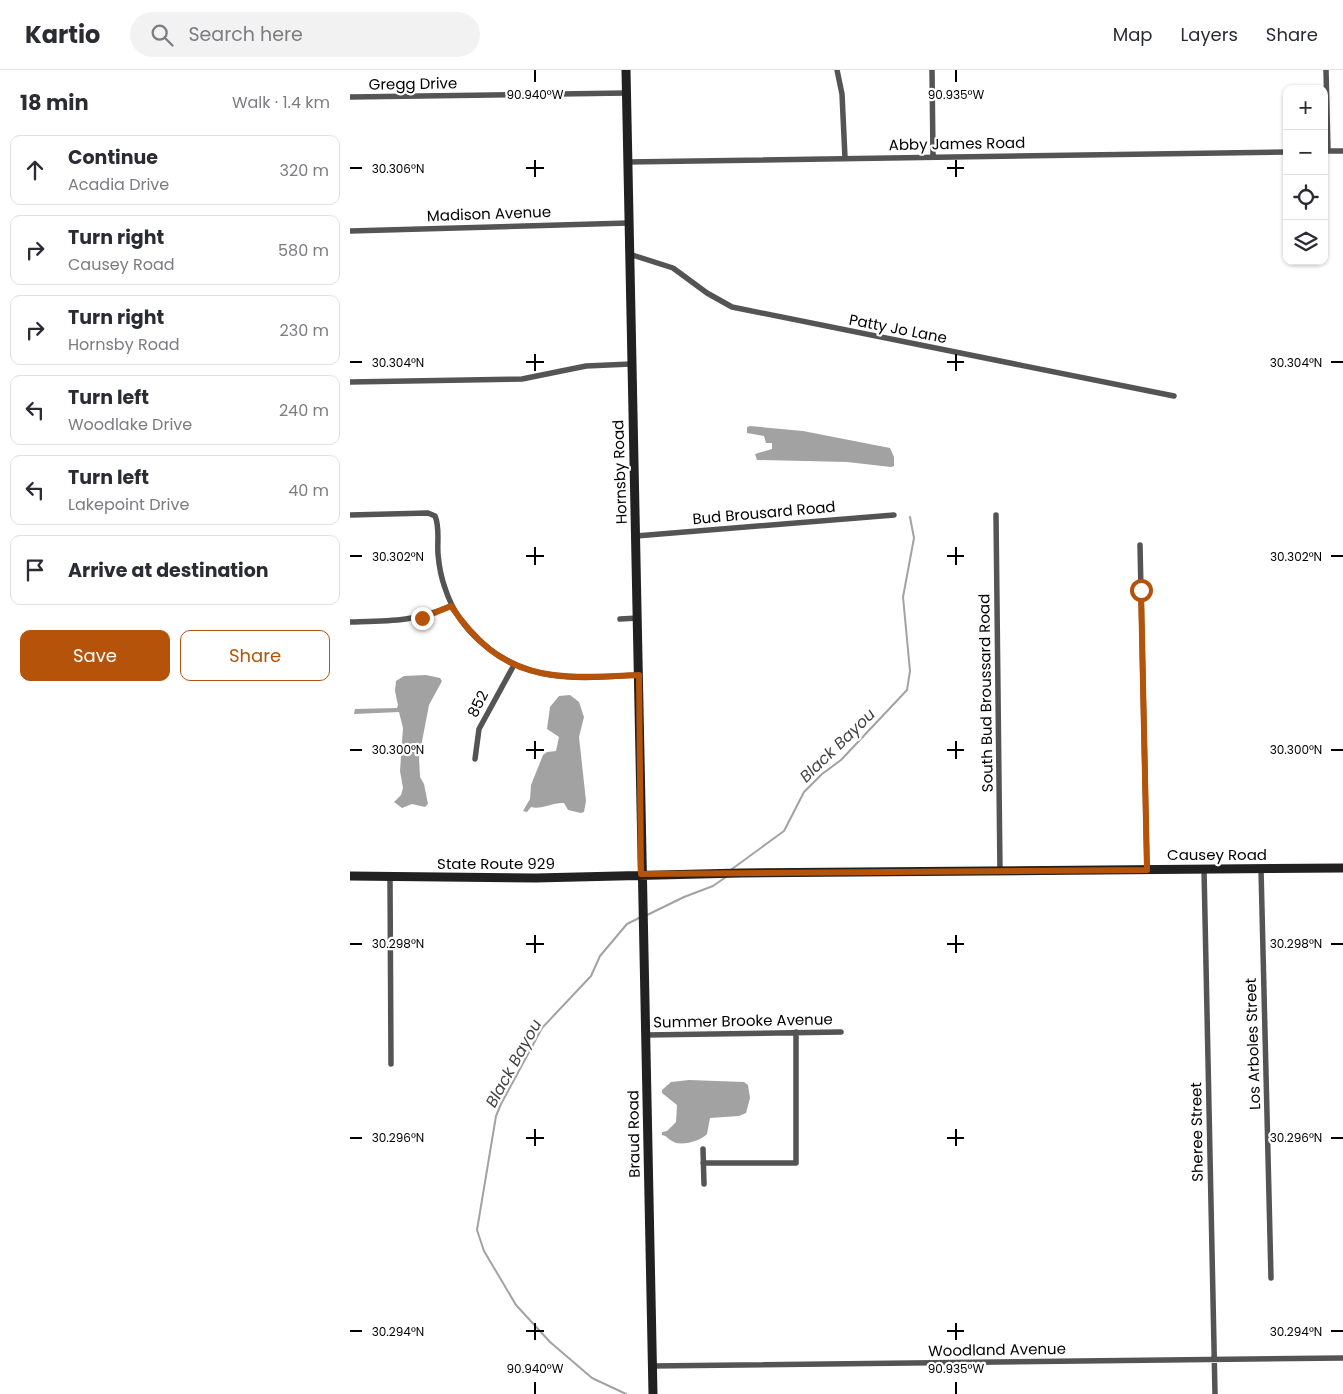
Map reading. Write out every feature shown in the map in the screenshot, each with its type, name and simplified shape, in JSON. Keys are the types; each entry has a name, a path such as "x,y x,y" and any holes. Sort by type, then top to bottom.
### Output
{"street":[{"name":"Hornsby Road","path":"626,70 638,618 641,874"},
{"path":"837,70 842,94 845,158"},
{"path":"932,70 933,156"},
{"path":"1326,70 1326,130"},
{"name":"Gregg Drive","path":"350,97 626,93"},
{"path":"1328,151 1343,150"},
{"name":"Abby James Road","path":"627,162 1283,152"},
{"name":"Madison Avenue","path":"350,231 628,223"},
{"name":"Patty Jo Lane","path":"629,254 673,268 707,294 732,307 1174,396"},
{"path":"350,382 522,379 586,366 631,364"},
{"path":"350,515 433,515 438,524 441,575 451,606 476,638 514,665 537,673 567,678 639,675"},
{"name":"Bud Brousard Road","path":"636,536 894,515"},
{"name":"South Bud Broussard Road","path":"996,515 1000,871"},
{"path":"1140,545 1147,870"},
{"path":"350,622 406,620 433,614 451,606"},
{"path":"620,618 638,618"},
{"name":"852","path":"475,759 479,729 514,665"},
{"name":"Causey Road","path":"641,874 1343,868"},
{"name":"Sheree Street","path":"1204,869 1214,1394"},
{"name":"Los Arboles Street","path":"1261,869 1271,1278"},
{"name":"State Route 929","path":"350,876 390,878 536,878 641,874"},
{"name":"Braud Road","path":"641,874 653,1394"},
{"path":"390,878 392,1064"},
{"path":"703,1163 796,1163 796,1032"},
{"name":"Summer Brooke Avenue","path":"646,1034 841,1032"},
{"path":"703,1149 704,1184"},
{"name":"Woodland Avenue","path":"651,1366 1343,1358"}],"shaded area":[{"path":"747,427 803,431 890,448 894,457 894,466 847,462 757,460 755,454 772,449 772,443 766,443 764,436 747,433"},
{"path":"426,675 440,678 442,681 429,705 419,757 420,777 424,784 428,804 425,807 412,804 402,808 394,802 401,795 403,788 400,771 403,728 399,712 354,714 355,709 397,708 396,681 404,676"},
{"path":"570,695 579,702 584,717 579,737 586,801 584,812 568,810 564,803 539,808 531,807 527,812 523,811 530,799 531,785 543,755 547,752 556,751 559,737 547,729 550,707 559,696"},
{"path":"689,1080 744,1082 748,1085 750,1098 746,1113 739,1116 710,1118 707,1134 695,1141 676,1143 662,1135 662,1132 667,1131 676,1122 677,1105 662,1093 662,1090 671,1082"}],"waterway":[{"name":"Black Bayou","path":"732,869 784,831 804,792 822,774 841,760 907,690 910,671 903,597 914,538 910,517"},
{"name":"Black Bayou","path":"645,916 684,897 713,886 726,877"},
{"name":"Black Bayou","path":"626,1394 592,1378 550,1342 516,1305 484,1251 477,1230 496,1116 501,1104 542,1028 591,976 600,956 627,924 641,917"}],"route":[{"path":"422,618 451,606 463,624 476,638 496,654 529,671 548,676 577,678 639,675 641,874 1147,870 1141,590"}]}
